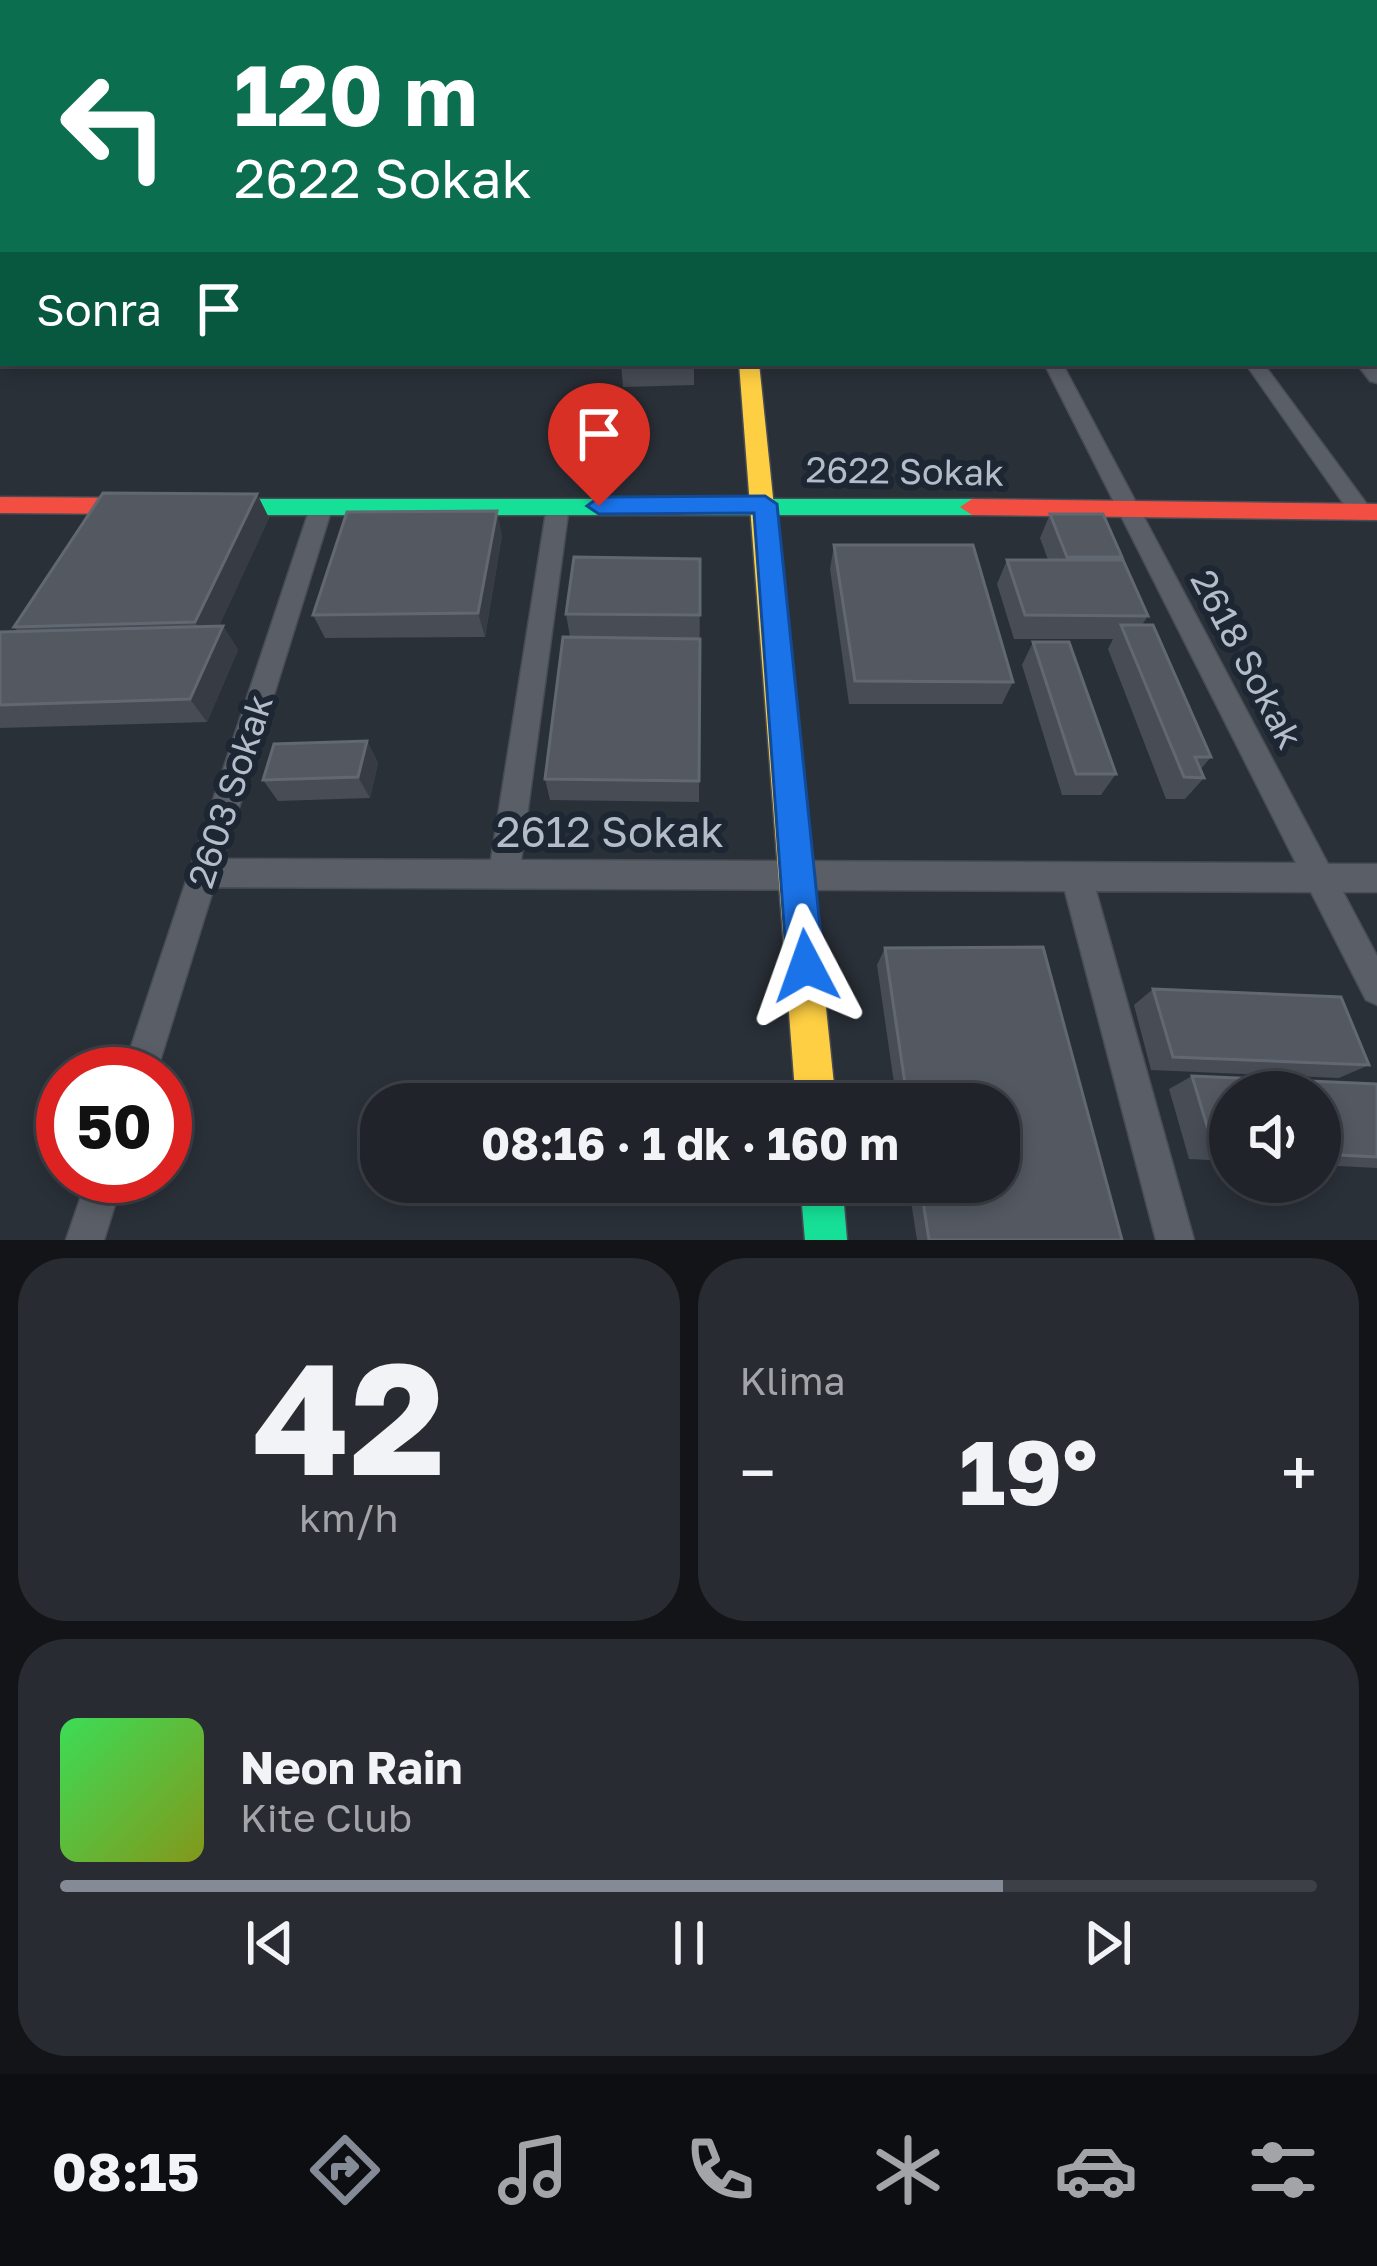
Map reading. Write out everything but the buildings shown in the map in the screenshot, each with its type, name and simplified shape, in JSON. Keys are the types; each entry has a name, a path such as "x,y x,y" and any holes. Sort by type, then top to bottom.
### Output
{"street":[{"path":"749,366 814,1083"},
{"name":"2618 Sokak","path":"1055,366 1377,989"},
{"path":"1256,366 1369,512"},
{"name":"2622 Sokak","path":"0,505 765,504 1369,512"},
{"path":"503,874 558,506"},
{"name":"2603 Sokak","path":"148,1047 321,508"},
{"name":"2612 Sokak","path":"204,873 1377,878"},
{"path":"1078,878 1174,1240"},
{"path":"85,1240 97,1203"},
{"path":"823,1203 826,1240"}],"traffic: fast":[{"path":"214,507 972,507"},
{"path":"823,1203 826,1240"}],"traffic: slow":[{"path":"749,366 814,1083"}],"traffic: jam":[{"path":"0,505 140,506"},
{"path":"972,507 1377,512"}],"route":[{"path":"599,506 765,504 806,966"}]}
